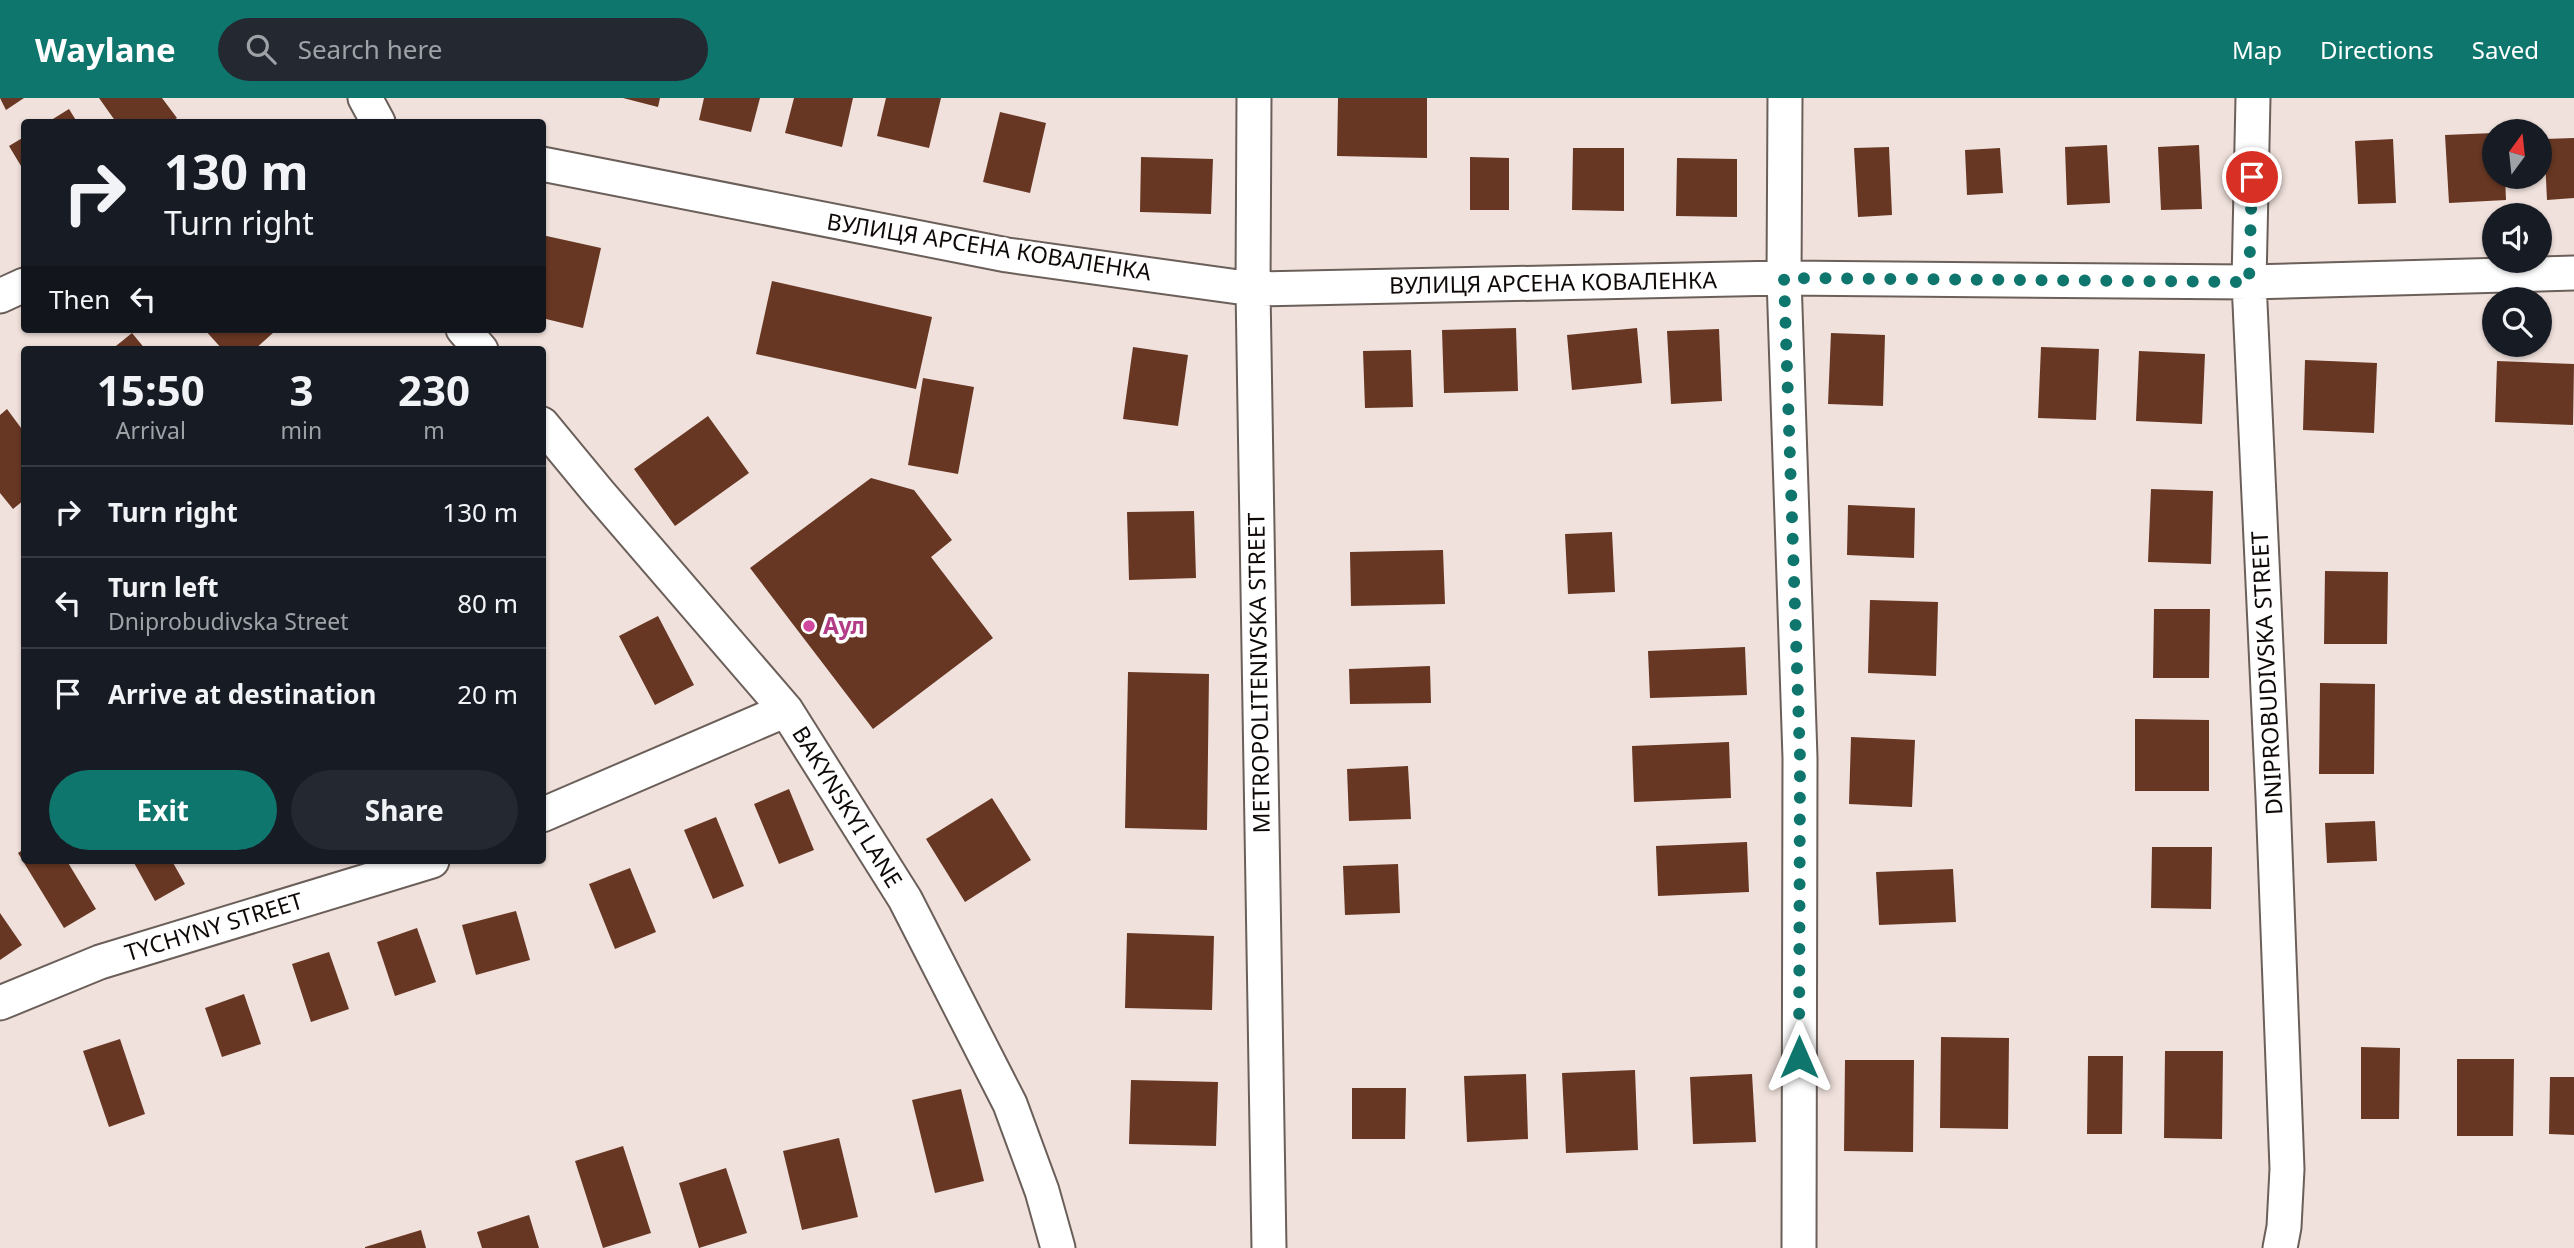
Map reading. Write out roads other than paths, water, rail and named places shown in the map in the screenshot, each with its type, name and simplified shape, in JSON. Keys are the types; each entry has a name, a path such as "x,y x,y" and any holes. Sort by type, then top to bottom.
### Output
{"street":[{"path":"365,98 376,119"},
{"name":"METROPOLITENIVSKA STREET","path":"1254,98 1253,289 1269,1248"},
{"path":"1785,98 1784,278 1800,758 1799,1248"},
{"name":"DNIPROBUDIVSKA STREET","path":"2253,98 2249,282 2287,1169 2284,1227 2280,1248"},
{"name":"ВУЛИЦЯ АРСЕНА КОВАЛЕНКА","path":"546,165 1007,255 1253,289 1784,278 2249,282 2574,273"},
{"path":"0,296 21,286"},
{"name":"BAKYNSKYI LANE","path":"546,429 786,710 905,899 1010,1104 1042,1191 1058,1248"},
{"path":"546,813 786,710"},
{"name":"TYCHYNY STREET","path":"0,1003 100,962 422,864"}],"place":[{"name":"Аул","path":"809,626"}]}
